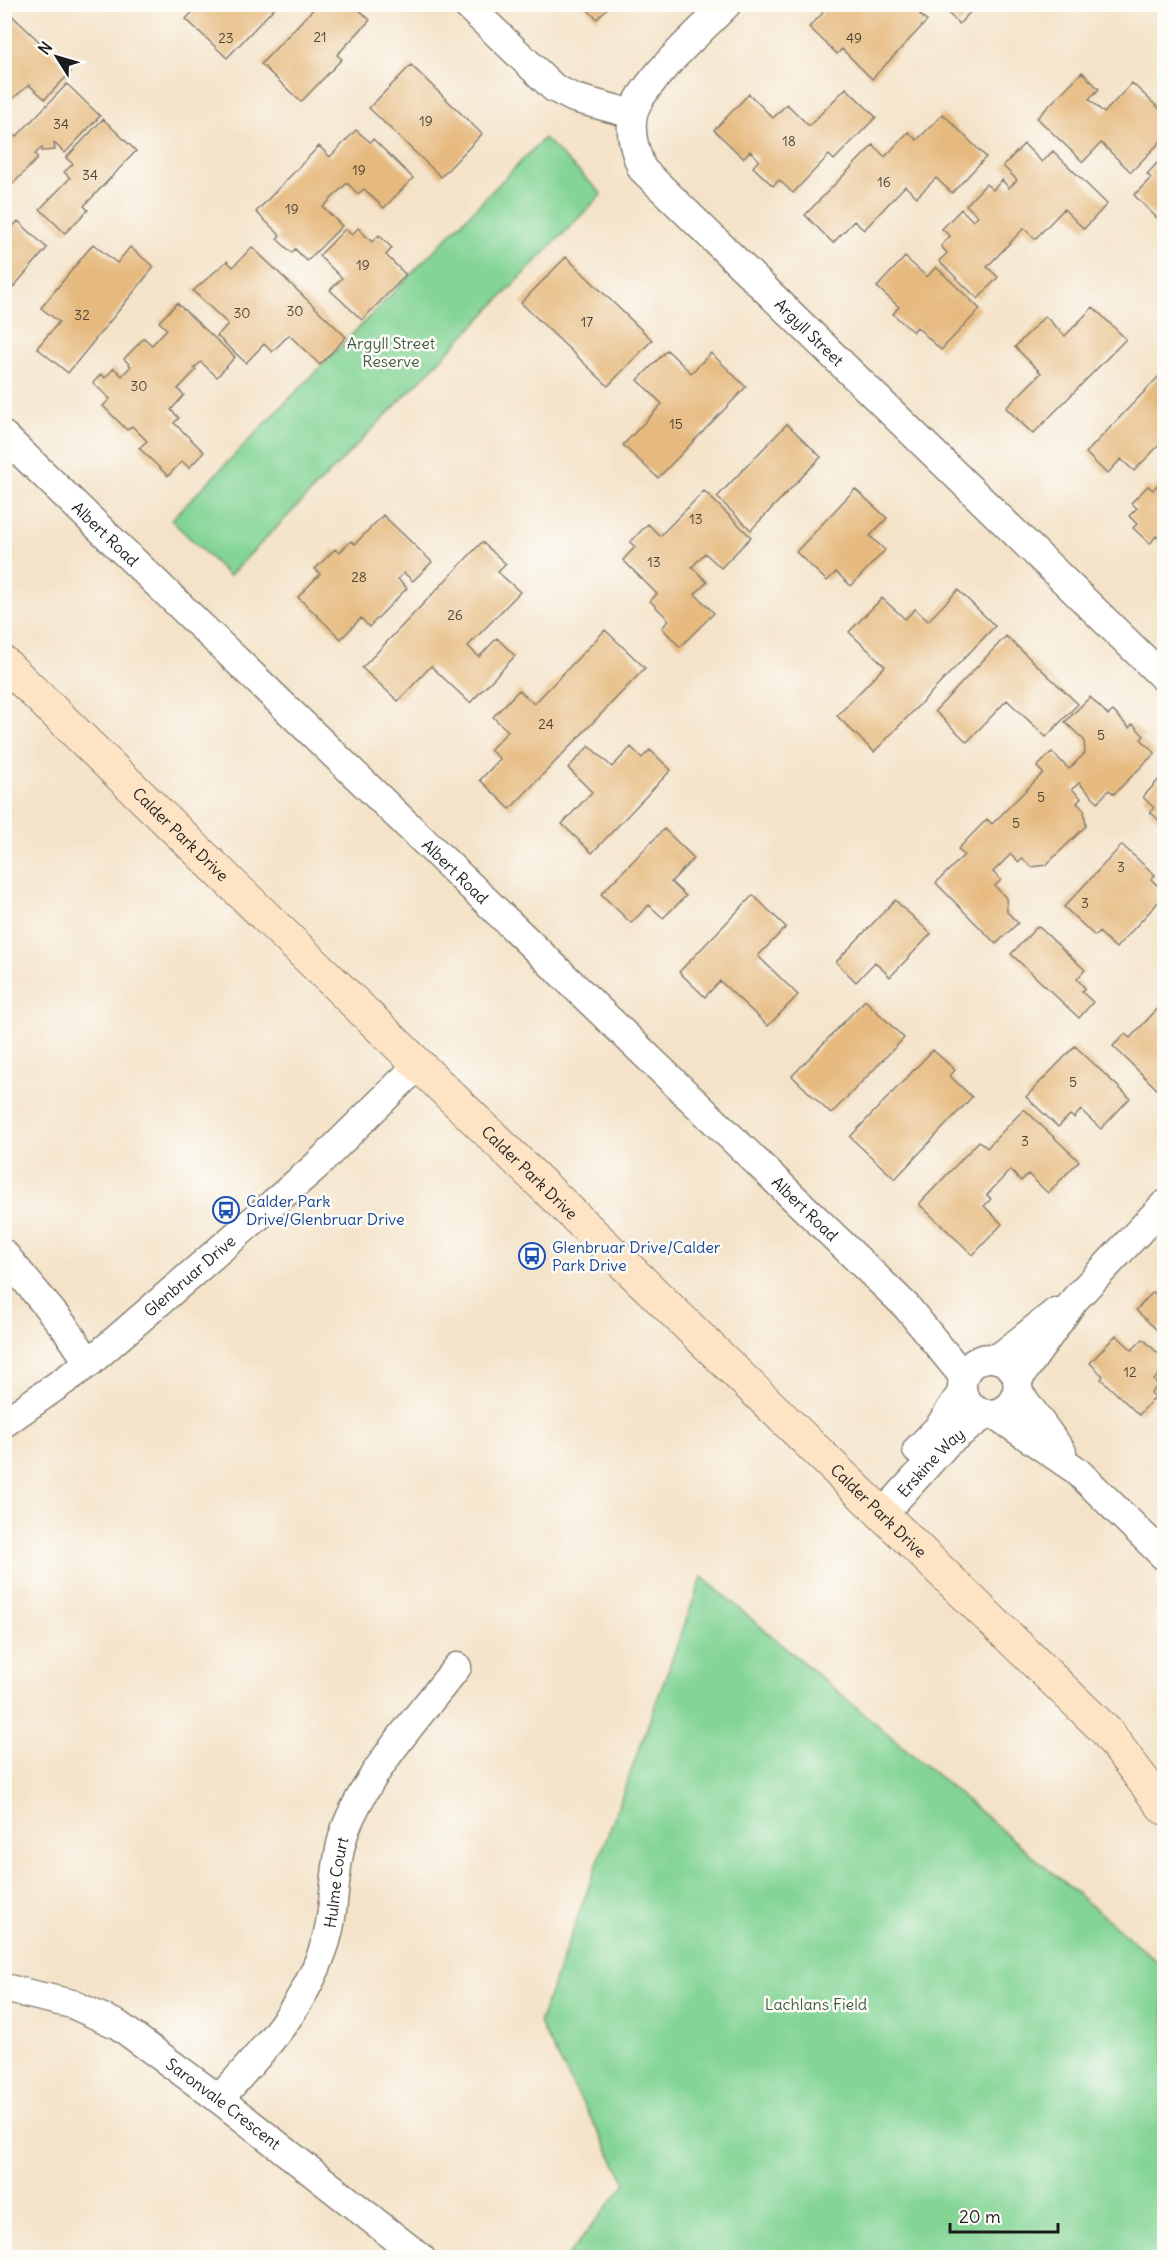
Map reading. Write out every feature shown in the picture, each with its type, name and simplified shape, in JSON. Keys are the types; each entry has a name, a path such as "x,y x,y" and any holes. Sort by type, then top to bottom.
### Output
{"street":[{"path":"466,4 554,88 574,98 633,114 643,93 728,4"},
{"name":"Argyll Street","path":"633,114 634,147 642,169 656,185 1164,678"},
{"name":"Albert Road","path":"4,436 906,1306 962,1384"},
{"name":"Calder Park Drive","path":"4,663 417,1066 1106,1731 1164,1808"},
{"name":"Glenbruar Drive","path":"4,1423 89,1363 315,1167 417,1066"},
{"path":"990,1414 1010,1406 1017,1386 1075,1299 1164,1205"},
{"path":"4,1254 66,1329 89,1363"},
{"path":"1075,1299 991,1358 968,1368 962,1384 970,1407 990,1414 1076,1470"},
{"name":"Albert Road","path":"906,1306 991,1358"},
{"path":"991,1358 1011,1367 1017,1386 1076,1470 1164,1556"},
{"name":"Erskine Way","path":"875,1508 939,1427 962,1384"},
{"name":"Erskine Way","path":"875,1508 947,1443 990,1414"},
{"name":"Hulme Court","path":"219,2099 276,2036 304,1994 325,1946 336,1874 348,1821 376,1770 457,1667"},
{"name":"Calder Park Drive","path":"1106,1731 1164,1768"},
{"name":"Saronvale Crescent","path":"4,1988 72,2004 118,2025 219,2099 421,2258"}],"green space":[{"name":"Argyll Street Reserve","path":"544,138 602,194 229,576 171,520"},
{"name":"Lachlans Field","path":"702,1577 1164,1967 1164,2257 567,2257 626,2183 539,2023"}],"building":[{"path":"200,4 278,4 227,58 186,19"},
{"path":"318,4 353,4 370,20 337,55 342,59 301,102 261,64"},
{"path":"582,4 611,4 597,19"},
{"path":"820,4 909,4 927,21 872,79 842,49 837,54 809,27 823,13 817,7"},
{"path":"939,4 978,4 959,24"},
{"path":"4,8 71,72 45,99 29,85 4,106"},
{"path":"411,65 482,134 441,177 369,108"},
{"path":"1082,72 1099,89 1089,99 1104,113 1132,83 1164,113 1164,138 1131,172 1101,143 1083,162 1037,118"},
{"path":"67,84 100,116 65,153 54,143 55,150 42,151 42,147 35,154 38,158 4,193 4,137 10,131 16,137"},
{"path":"846,88 876,117 834,160 829,155 793,193 779,180 773,186 753,167 759,160 750,151 743,158 714,130 749,94 773,118 787,104 809,126"},
{"path":"943,114 986,157 952,193 936,178 917,197 905,186 864,230 854,221 833,243 805,215 873,145 885,157 908,132 917,140"},
{"path":"103,119 136,151 84,206 88,210 65,233 40,209 70,178 64,172 73,164 66,158"},
{"path":"356,130 370,142 373,139 413,178 384,208 364,189 358,194 347,183 323,207 342,226 307,261 295,249 292,253 277,239 280,235 256,212 319,146 330,157"},
{"path":"1024,144 1042,162 1053,151 1107,204 1084,229 1064,209 1035,239 1024,228 987,267 998,277 978,299 939,261 947,253 941,246 950,236 942,229 961,209 973,221 978,216 966,205 986,184 993,190 1002,180 1009,188 1017,180 1003,166"},
{"path":"1164,156 1164,225 1134,195 1151,178 1147,174"},
{"path":"18,221 47,248 4,298 4,236"},
{"path":"358,228 372,242 379,235 392,248 386,255 406,275 362,320 330,290 342,278 319,256 345,229 352,235"},
{"path":"93,244 117,263 130,247 154,267 68,373 37,348 59,322 41,308"},
{"path":"252,247 346,337 320,365 289,335 272,352 264,344 246,363 217,336 228,324 193,291 227,261 233,267"},
{"path":"566,257 652,340 608,386 521,303"},
{"path":"905,257 927,277 936,267 980,309 941,350 917,327 913,332 893,314 899,307 877,287"},
{"path":"177,303 235,357 217,377 201,362 178,389 184,395 171,410 179,418 174,423 204,452 189,468 182,461 168,476 139,448 147,441 132,426 127,430 103,406 110,399 93,383 101,374 105,378 114,368 122,376 131,366 124,359 144,338 152,345 167,329 159,322"},
{"path":"1093,307 1126,339 1033,434 1006,408 1041,373 1015,347 1045,316 1065,336"},
{"path":"667,350 691,373 711,353 746,387 658,478 623,445 662,404 638,380"},
{"path":"1164,371 1164,440 1134,471 1121,459 1107,474 1086,453"},
{"path":"787,424 821,457 751,530 717,497"},
{"path":"1164,478 1164,544 1156,536 1150,544 1133,528 1137,524 1129,516 1137,508 1131,503 1148,486 1153,490"},
{"path":"855,489 887,518 870,536 885,550 851,586 836,572 827,581 796,552"},
{"path":"704,491 751,537 721,568 705,553 692,567 707,582 695,594 714,613 680,647 662,628 669,620 650,601 657,594 623,560 635,547 630,542 648,524 660,536"},
{"path":"383,515 432,562 413,581 404,573 398,579 407,588 369,627 361,618 341,639 298,597 320,574 315,569 335,549 339,553 351,541 355,544"},
{"path":"482,542 506,564 498,572 520,592 468,646 479,657 497,638 515,656 470,703 431,666 398,701 362,668"},
{"path":"958,590 995,626 874,752 837,716 885,666 849,632 882,598 905,619 915,609 928,621"},
{"path":"605,630 645,668 510,809 480,780 500,759 490,750 508,731 493,717 519,690 534,704"},
{"path":"1006,636 1078,704 1046,737 1007,700 967,742 935,711"},
{"path":"1090,697 1108,715 1113,711 1129,728 1133,724 1144,736 1141,739 1155,753 1114,794 1109,790 1098,802 1079,783 1072,789 1081,798 1077,803 1084,810 1086,826 1046,865 1032,867 1022,859 1019,862 1011,854 993,872 1001,880 995,886 1006,898 1007,912 1018,923 996,944 936,883 964,855 958,849 987,819 992,824 1043,773 1037,767 1052,752 1069,769 1085,753 1084,740 1065,722"},
{"path":"589,746 612,767 631,747 642,758 650,750 671,770 592,853 562,824 592,792 568,768"},
{"path":"1164,774 1164,825 1150,812 1154,808 1143,797"},
{"path":"664,829 694,858 671,882 686,896 663,918 649,905 631,923 601,894"},
{"path":"1122,845 1155,875 1151,879 1164,892 1164,896 1116,948 1099,932 1095,936 1064,907"},
{"path":"753,895 786,927 758,956 798,995 768,1026 720,981 705,997 679,972"},
{"path":"895,900 931,934 890,977 875,962 856,982 836,962"},
{"path":"1038,926 1085,970 1077,979 1085,988 1082,992 1093,1002 1079,1018 1011,954"},
{"path":"865,1000 904,1038 831,1114 792,1076"},
{"path":"1164,1002 1164,1096 1113,1046 1125,1034 1130,1038"},
{"path":"1075,1046 1130,1098 1101,1129 1081,1110 1074,1118 1070,1115 1058,1127 1026,1097"},
{"path":"933,1050 955,1070 950,1076 972,1097 895,1179 850,1137"},
{"path":"1024,1109 1079,1161 1048,1193 1028,1174 1021,1181 1010,1170 987,1195 991,1199 984,1206 1002,1224 973,1255 919,1204 979,1141 987,1148"},
{"path":"1164,1289 1164,1332 1160,1328 1158,1331 1136,1310 1153,1292 1158,1296"},
{"path":"1116,1335 1132,1350 1143,1339 1164,1359 1164,1368 1154,1380 1158,1385 1151,1393 1155,1397 1139,1415 1101,1379 1103,1376 1090,1363"}],"place":[{"name":"Calder Park Drive/Glenbruar Drive","path":"226,1210"},
{"name":"Glenbruar Drive/Calder Park Drive","path":"532,1256"}]}
